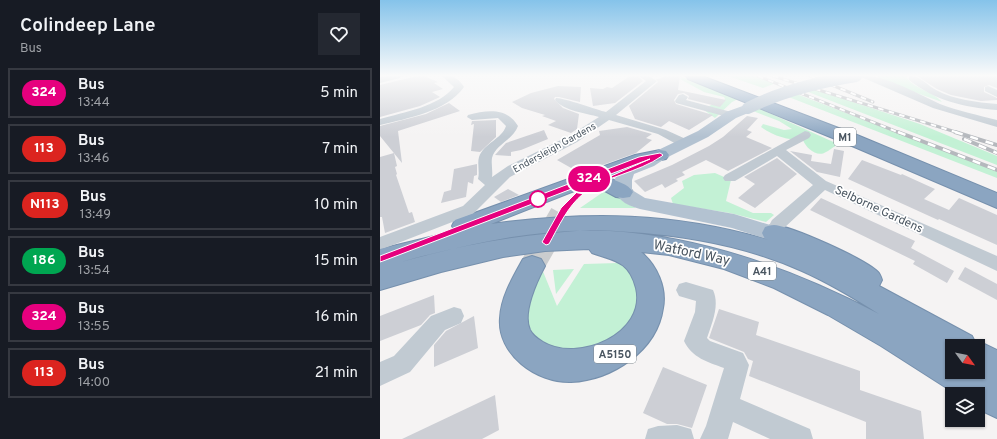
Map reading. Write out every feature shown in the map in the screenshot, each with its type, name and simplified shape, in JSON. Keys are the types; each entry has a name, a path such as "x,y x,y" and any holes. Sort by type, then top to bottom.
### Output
{"highway":[{"name":"M1","path":"744,96 851,139 997,201"},
{"name":"M1","path":"766,96 997,187"},
{"path":"384,252 437,236 641,159 660,155"},
{"path":"564,210 582,192 600,182 627,171"},
{"path":"600,182 611,185 623,192"},
{"name":"Watford Way","path":"384,252 492,231 548,224 589,221 623,222 680,228 741,241 800,259 844,280 950,339"},
{"path":"773,233 808,245 844,263 951,339"},
{"name":"Watford Way","path":"380,279 462,256 509,246 563,240 607,240 658,244 698,252 748,266 802,288 867,320 997,401"},
{"name":"A5150","path":"532,266 521,286 515,303 513,320 516,333 522,345 535,358 554,366 572,368 594,364 613,355 628,344 644,325 650,311 652,297 650,284 643,272 635,261 622,252 563,240"},
{"path":"985,360 997,368"}],"main road":[{"path":"761,96 684,143 648,163 627,171 623,180 623,192 640,203 734,221 773,233"},
{"path":"740,109 773,96"}],"street":[{"path":"380,122 438,103 450,96"},
{"name":"Endersleigh Gardens","path":"384,252 475,205 493,184 516,168 574,138 622,107 631,96"},
{"path":"917,96 936,106 997,124"},
{"path":"942,96 953,102 997,107"},
{"path":"683,97 680,101 740,109"},
{"path":"560,100 566,104 662,132 684,143"},
{"path":"472,117 498,114 509,120 512,126 509,133 486,154 484,160 485,179 493,184"},
{"path":"730,178 805,135"},
{"path":"778,150 822,186"},
{"name":"Selborne Gardens","path":"773,233 778,224 818,187 830,186 997,264"},
{"path":"686,290 706,296 705,312 695,341 702,349 736,361 737,365 717,433 713,439"},
{"path":"380,374 402,364 438,323 454,316"},
{"path":"725,405 800,439"},
{"path":"658,439 681,439"}],"green space":[{"path":"722,96 740,98 732,102 715,118 704,110 711,105 723,102 725,99"},
{"path":"787,96 803,96 997,171 997,178"},
{"path":"820,96 836,96 920,124 997,156 997,165"},
{"path":"927,96 935,96 942,102"},
{"path":"758,108 840,145 823,154 819,154 809,149 803,140 781,137 771,133 761,127 763,124 784,130 792,129 779,121 753,111"},
{"path":"715,173 731,180 726,201 753,213 771,213 774,215 766,222 730,213 673,204 671,198 684,188 682,181 694,175"},
{"path":"609,188 624,202 636,208 580,208"},
{"path":"618,263 634,269 643,304 611,346 546,353 527,324 527,296 542,269 557,306 584,264"},
{"path":"574,269 556,294 553,270"}],"building":[{"path":"380,96 440,97 420,106 380,117"},
{"path":"524,96 580,96 580,102 559,97 555,97 554,99 563,108 579,114 577,129 571,133 548,125 556,121 542,116 545,115 522,108 512,102"},
{"path":"591,96 623,96 615,103 593,106"},
{"path":"640,96 676,96 674,100 676,104 713,115 689,130 669,121 661,127 635,119 629,106"},
{"path":"689,96 709,96 726,100 720,107 688,99"},
{"path":"958,96 994,96 997,98 997,100 981,101"},
{"path":"449,103 460,111 398,131 402,163 380,136 380,126 426,114"},
{"path":"747,116 758,118 747,130 752,132 746,137 772,148 728,171 706,160 682,172 685,175 676,179 678,181 665,188 662,184 645,192 634,181 672,165 709,146 723,137"},
{"path":"496,120 496,137 480,152 471,151 474,124 471,125 472,121"},
{"path":"627,127 652,134 646,138 652,140 636,153 580,173 557,160 600,135 599,131"},
{"path":"544,130 548,139 521,150 511,152 511,156 495,155 506,143"},
{"path":"834,149 844,151 840,177 817,172 790,151 812,155 811,161 831,164"},
{"path":"394,153 397,166 395,167 396,175 409,213 412,212 415,222 385,233 382,217 380,217 380,157"},
{"path":"777,158 797,174 755,208 738,198 755,184 744,177"},
{"path":"862,160 901,175 902,174 935,189 924,199 949,210 959,198 997,215 997,245 848,179"},
{"path":"477,164 477,175 474,176 473,184 468,182 466,197 441,203 444,192 451,190 454,169"},
{"path":"508,189 519,195 501,202 494,197"},
{"path":"821,198 915,241 911,248 954,271 947,283 913,264 915,261 810,210"},
{"path":"965,267 997,284 997,300 958,279"},
{"path":"434,295 435,313 430,315 421,325 380,341 380,316"},
{"path":"719,309 759,322 756,335 860,371 860,390 921,411 924,439 866,439 866,422 749,376 753,361 748,359 744,352 709,338"},
{"path":"474,316 478,348 434,367 434,345 446,331"},
{"path":"663,367 707,385 692,428 677,424 667,424 643,413"},
{"path":"495,395 499,430 482,439 402,439"}],"tunnel":[{"path":"532,266 564,210"}],"railway":[{"path":"809,96 900,133"},
{"path":"840,96 959,133"},
{"path":"860,96 873,102"},
{"path":"898,132 997,170"},
{"path":"955,132 997,145"},
{"path":"964,139 997,153"}],"bus line":[{"name":"324","path":"380,259 641,159 660,155 648,163 594,184 582,192 573,199 564,210 546,242"}]}
